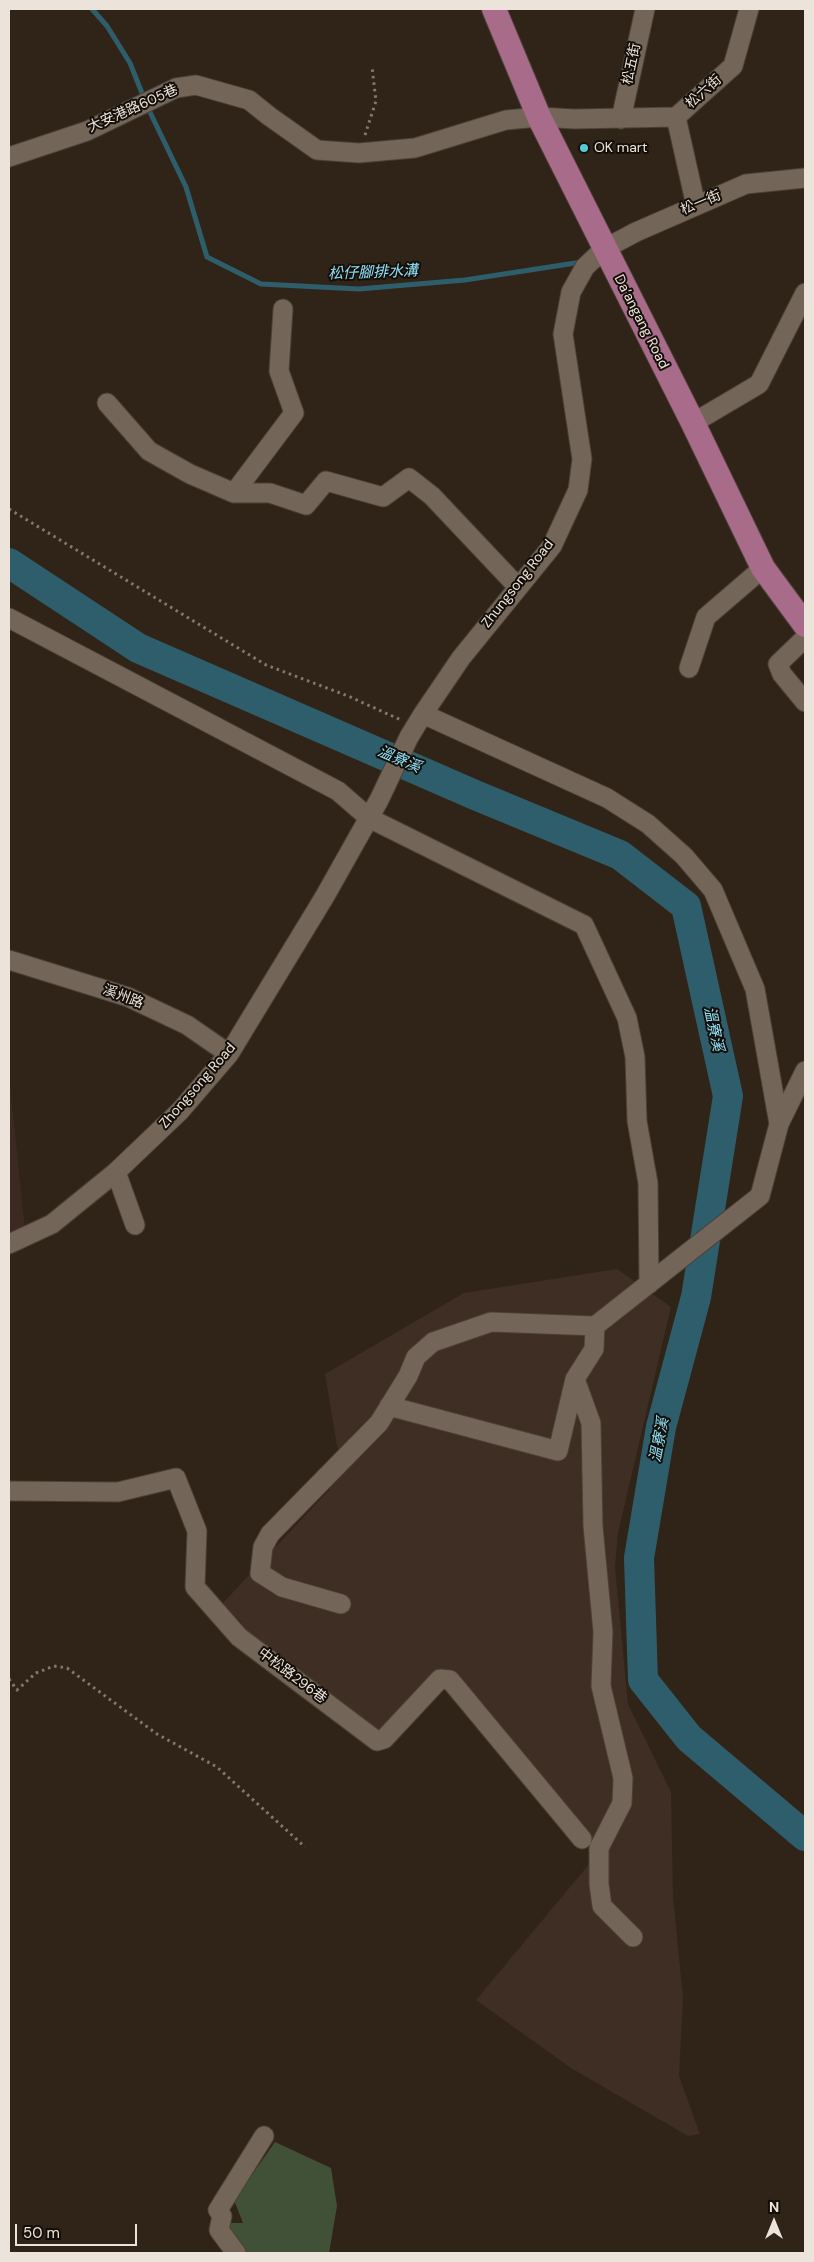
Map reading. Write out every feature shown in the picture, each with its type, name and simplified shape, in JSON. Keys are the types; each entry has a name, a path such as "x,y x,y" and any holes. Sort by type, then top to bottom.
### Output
{"main road":[{"name":"Da’angang Road","path":"494,9 539,117 693,423 763,568 805,625"}],"street":[{"name":"松五街","path":"621,119 646,9"},
{"name":"松六街","path":"696,206 676,117 733,66 749,9"},
{"name":"大安港路605巷","path":"9,157 87,131 155,96 176,88 196,85 249,100 317,150 360,153 415,148 506,120 539,117 621,119 676,117"},
{"name":"松一街","path":"604,249 746,184 804,174"},
{"name":"Zhungsong Road","path":"379,800 416,726 460,658 517,586 552,546 578,490 582,459 563,334 571,292 585,266 604,249"},
{"path":"693,423 759,384 805,293"},
{"path":"234,493 294,413 279,371 283,309"},
{"path":"106,403 149,450 190,474 234,493 270,493 306,505 326,481 383,497 409,478 432,496 517,586"},
{"path":"689,668 706,617 763,568"},
{"path":"9,618 338,791 369,818 584,925 627,1018 635,1057 637,1121 648,1183 649,1284"},
{"path":"805,638 778,664 782,674 805,702"},
{"path":"416,726 607,798 648,824 684,856 713,890 755,989 779,1124"},
{"name":"Zhongsong Road","path":"9,1244 52,1224 116,1172 180,1111 229,1054 325,896 379,800"},
{"name":"溪州路","path":"9,960 128,997 187,1025 229,1054"},
{"path":"341,1604 282,1587 260,1573 263,1547 270,1534 379,1423 408,1376 416,1357 433,1342 491,1322 595,1326 666,1272 760,1196 779,1124 805,1071"},
{"path":"116,1172 135,1225"},
{"path":"389,1406 558,1451 575,1379 594,1349 595,1326"},
{"path":"575,1379 591,1424 593,1526 603,1632 601,1686 623,1778 622,1803 599,1848 599,1884 602,1906 633,1937"},
{"name":"中松路296巷","path":"9,1491 118,1492 176,1478 197,1531 195,1587 239,1636 377,1741 384,1740 440,1679 450,1680 582,1839"},
{"path":"236,2253 219,2230 222,2216 218,2210 264,2136"}],"path":[{"path":"360,153 376,101 372,67"},
{"path":"9,509 266,665 348,696 416,726"},
{"path":"9,1679 17,1690 36,1673 54,1666 67,1668 157,1734 217,1767 306,1847"}],"shaded area":[{"path":"9,1075 26,1239 9,1245"},
{"path":"617,1269 671,1307 618,1533 615,1567 628,1704 671,1792 673,1896 683,1998 679,2076 700,2134 688,2136 571,2068 476,2000 600,1851 451,1672 382,1739 241,1633 241,1622 222,1604 329,1490 340,1463 325,1374 464,1293"}],"green space":[{"path":"275,2142 331,2168 337,2206 329,2253 233,2253 225,2223 243,2223 234,2200"}],"waterway":[{"name":"松仔腳排水溝","path":"92,9 107,26 130,63 144,98"},
{"name":"松仔腳排水溝","path":"147,106 186,187 207,257 261,284 359,289 465,280 582,262"},
{"name":"溫寮溪","path":"9,563 138,648 475,795 620,855 686,906 728,1096 696,1297 661,1427 639,1558 643,1680 689,1738 805,1836"}],"place":[{"name":"OK mart","path":"584,148"}]}
